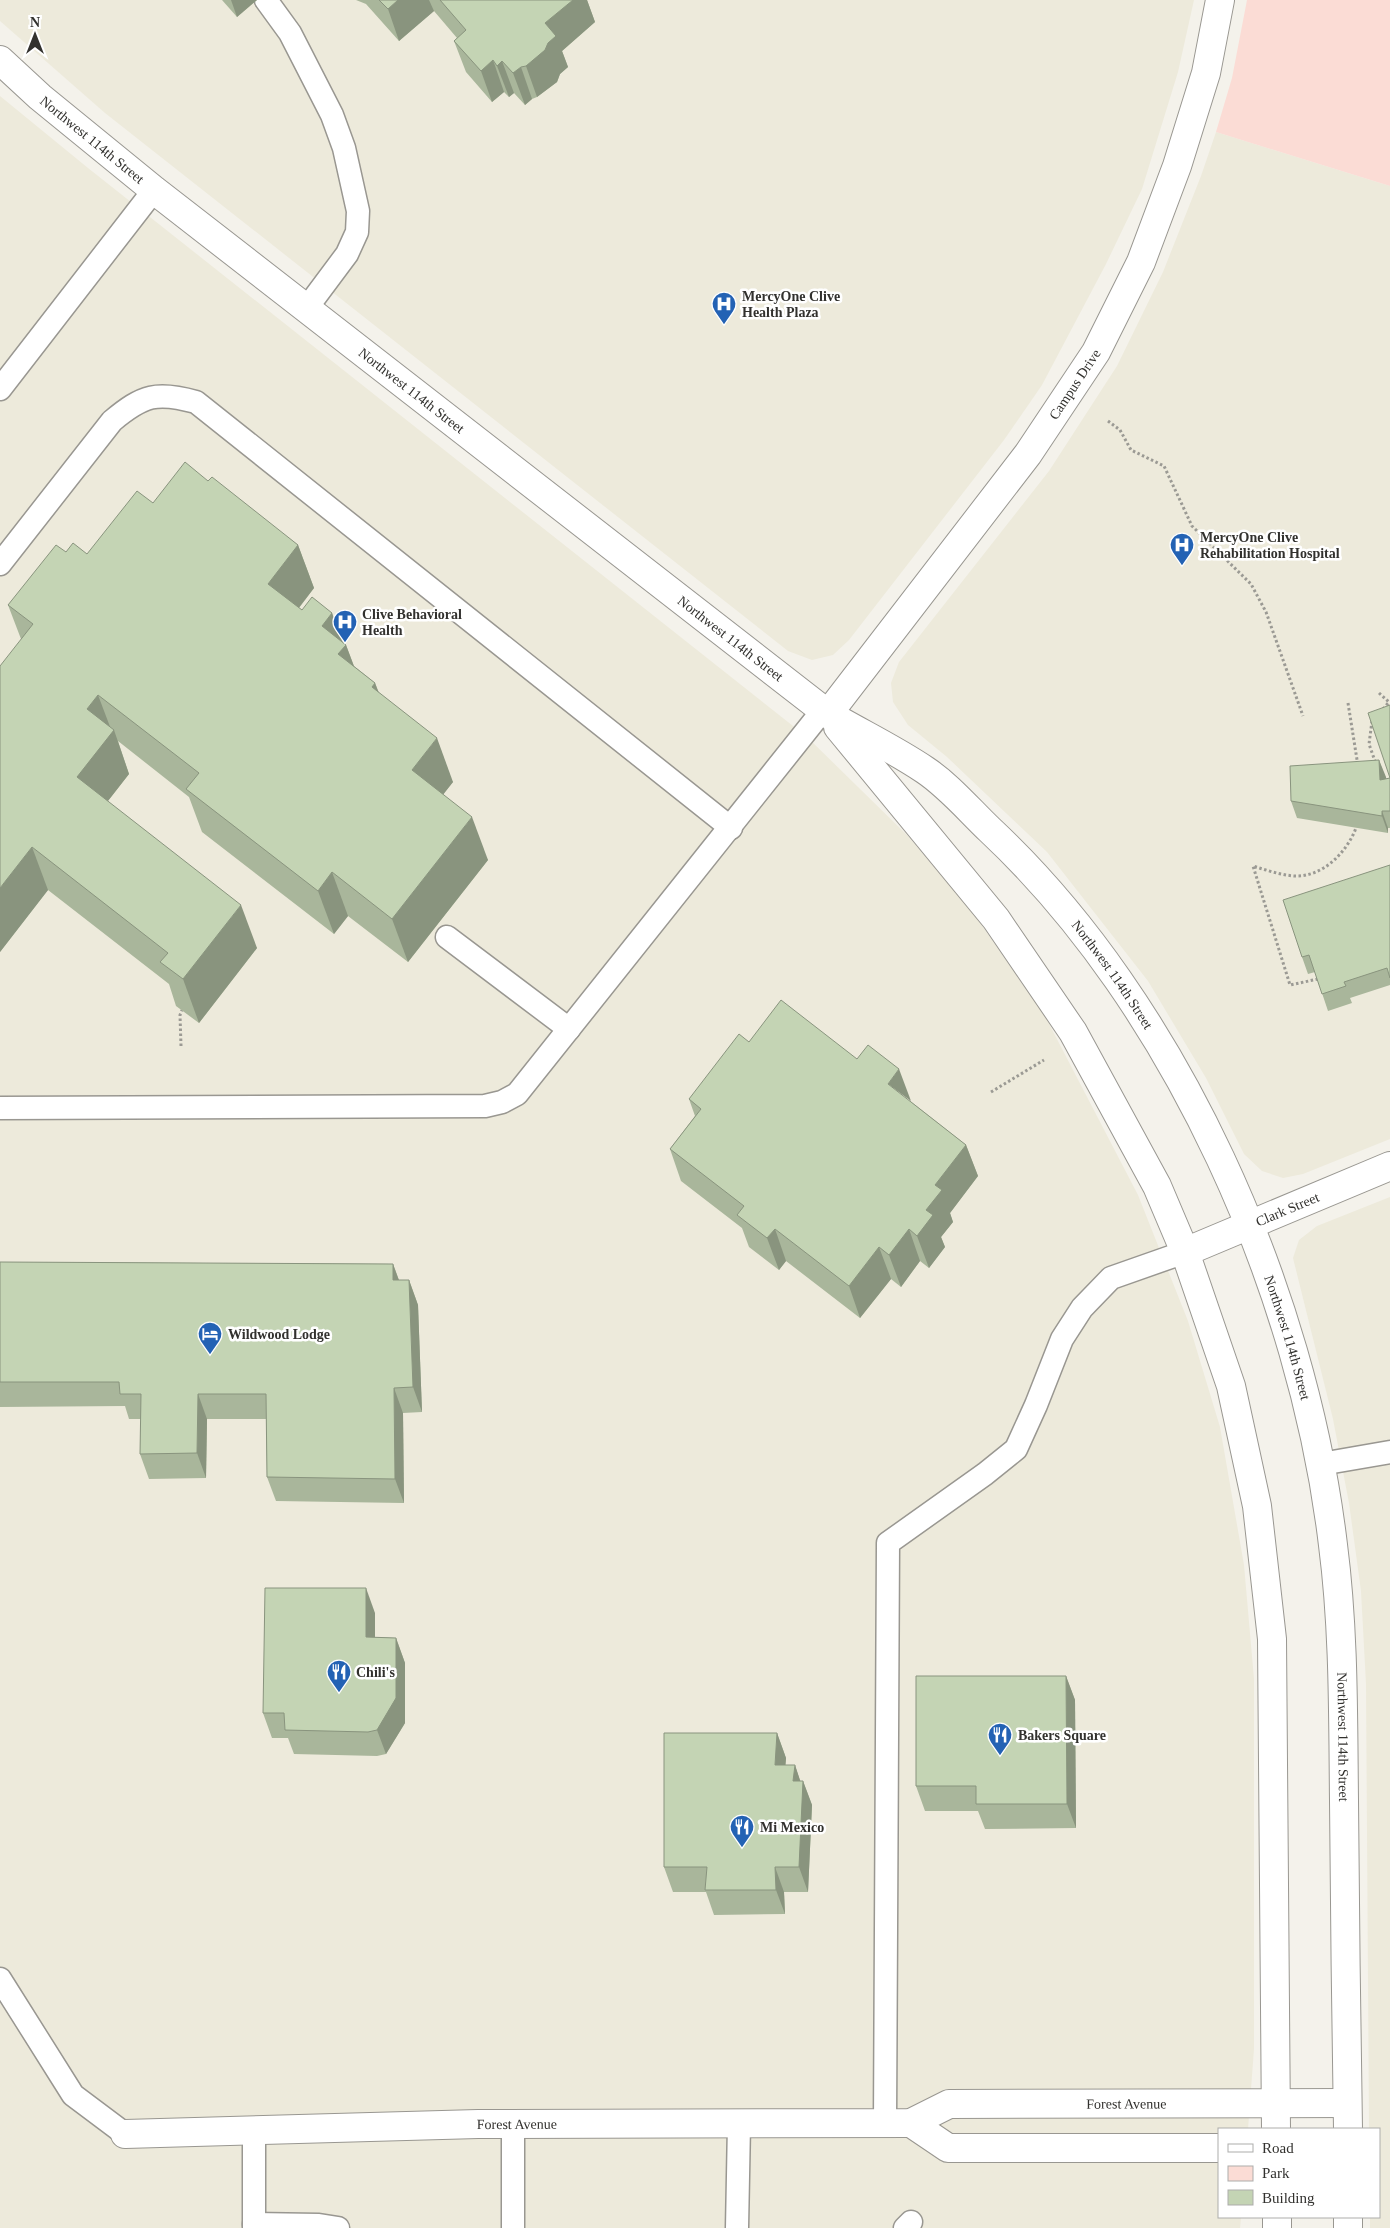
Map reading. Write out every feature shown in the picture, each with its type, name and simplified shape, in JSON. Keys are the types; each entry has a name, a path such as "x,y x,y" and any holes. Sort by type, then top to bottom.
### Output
{"street":[{"name":"Campus Drive","path":"825,712 1028,454 1096,352 1141,262 1177,166 1206,72 1220,0"},
{"name":"Northwest 114th Street","path":"0,60 40,97 154,190 825,712 928,772 1028,865 1061,905 1128,994 1191,1099 1249,1224 1272,1284 1299,1372 1320,1464 1334,1545 1342,1644 1348,2116"},
{"name":"Northwest 114th Street","path":"825,712 996,919 1073,1032 1157,1186 1185,1252 1231,1386 1257,1506 1272,1639 1276,2117"},
{"name":"Clark Street","path":"1185,1252 1390,1166"},
{"name":"Forest Avenue","path":"125,2134 512,2124 898,2123 949,2104 1276,2117 1348,2116"},
{"path":"898,2123 948,2148 1218,2148"}],"lane":[{"path":"266,0 290,33 332,115 344,148 358,211 357,232 346,254 306,309"},
{"path":"0,389 154,190"},
{"path":"0,564 112,420 130,406 149,397 172,395 196,402 731,828"},
{"path":"0,1108 485,1106 502,1102 517,1094 825,712"},
{"path":"448,937 570,1029"},
{"path":"898,2123 888,1543 985,1474 1016,1448 1036,1405 1062,1339 1082,1308 1110,1278 1185,1252"},
{"path":"1320,1464 1390,1452"},
{"path":"0,1978 73,2095 125,2134"},
{"path":"512,2124 514,2228"},
{"path":"737,2228 739,2124"},
{"path":"254,2130 254,2226 319,2225 338,2228"}],"path":[{"path":"1108,421 1120,430 1131,450 1164,466 1192,526 1251,584 1266,612 1303,716"},
{"path":"1378,769 1369,744 1372,722 1390,703 1379,693"},
{"path":"1348,704 1359,771"},
{"path":"1318,979 1290,985 1253,866 1279,874 1297,876 1312,874 1328,865 1341,854 1352,838 1356,828"},
{"path":"180,1046 180,1015 182,1010"},
{"path":"991,1092 1044,1060"}],"shaded area":[{"name":"MercyOne Clive Health Plaza","path":"0,0 1194,0 1178,72 1142,189 1106,264 1042,385 1004,440 849,640 833,655 812,660 788,651 105,113 0,21"},
{"path":"0,96 88,168 807,737 907,835 974,914 1046,1018 1138,1195 1188,1321 1220,1427 1244,1565 1254,1679 1254,2049 1248,2128 1218,2128 1218,2218 1241,2218 1240,2228 0,2228"},
{"name":"MercyOne Clive Rehabilitation Hospital","path":"1216,132 1390,186 1390,1139 1303,1174 1283,1178 1262,1171 1244,1154 1206,1078 1148,981 1047,852 947,757 908,725 893,702 891,683 899,662 1049,471 1117,366 1163,272 1201,176"},
{"path":"1390,1197 1390,2228 1370,2228 1370,2218 1380,2218 1380,2128 1369,2128 1366,1684 1361,1591 1349,1503 1333,1419 1293,1258 1299,1240 1317,1226"}],"green space":[{"path":"1247,0 1390,0 1390,186 1216,132 1232,78"}],"building":[{"path":"379,0 398,0 388,9"},
{"path":"440,0 573,0 545,23 556,36 548,43 545,50 526,66 513,73 502,61 497,66 493,60 481,71 454,41 466,30"},
{"path":"185,462 208,481 212,477 298,545 268,584 302,610 312,597 332,613 322,626 346,645 338,654 375,683 372,687 437,738 412,770 472,817 392,919 332,872 318,891 186,789 199,773 98,695 87,709 114,730 77,777 241,905 183,979 160,962 168,953 32,847 0,888 0,666 33,624 8,605 56,545 66,552 73,543 87,554 137,491 153,503"},
{"path":"1390,705 1390,778 1368,713"},
{"path":"1379,760 1380,780 1390,778 1390,811 1382,811 1382,816 1291,801 1290,766"},
{"path":"1390,865 1390,978 1387,968 1344,982 1346,986 1322,994 1309,955 1302,957 1283,900"},
{"path":"781,1000 857,1059 868,1045 899,1069 888,1084 966,1145 935,1185 942,1190 926,1210 933,1215 917,1236 909,1229 889,1255 879,1247 849,1286 775,1229 767,1238 737,1215 744,1206 670,1149 701,1109 689,1099 739,1034 749,1042"},
{"name":"Wildwood Lodge","path":"0,1262 393,1264 393,1280 409,1280 413,1387 394,1388 395,1479 267,1477 266,1394 198,1394 197,1453 140,1454 141,1394 120,1394 119,1382 0,1382"},
{"name":"Chili's","path":"265,1588 366,1588 366,1637 396,1638 396,1698 377,1730 368,1732 285,1730 284,1713 263,1713"},
{"name":"Bakers Square","path":"916,1676 1066,1676 1067,1804 976,1804 976,1786 916,1786"},
{"name":"Mi Mexico","path":"664,1733 777,1733 775,1765 795,1765 793,1781 803,1781 799,1867 775,1867 776,1890 705,1890 707,1867 664,1867"}],"place":[{"name":"MercyOne Clive Health Plaza","path":"724,325"},
{"name":"MercyOne Clive Rehabilitation Hospital","path":"1182,566"},
{"name":"Clive Behavioral Health","path":"345,643"},
{"name":"Wildwood Lodge","path":"210,1355"},
{"name":"Chili's","path":"339,1693"},
{"name":"Bakers Square","path":"1000,1756"},
{"name":"Mi Mexico","path":"742,1848"}]}
